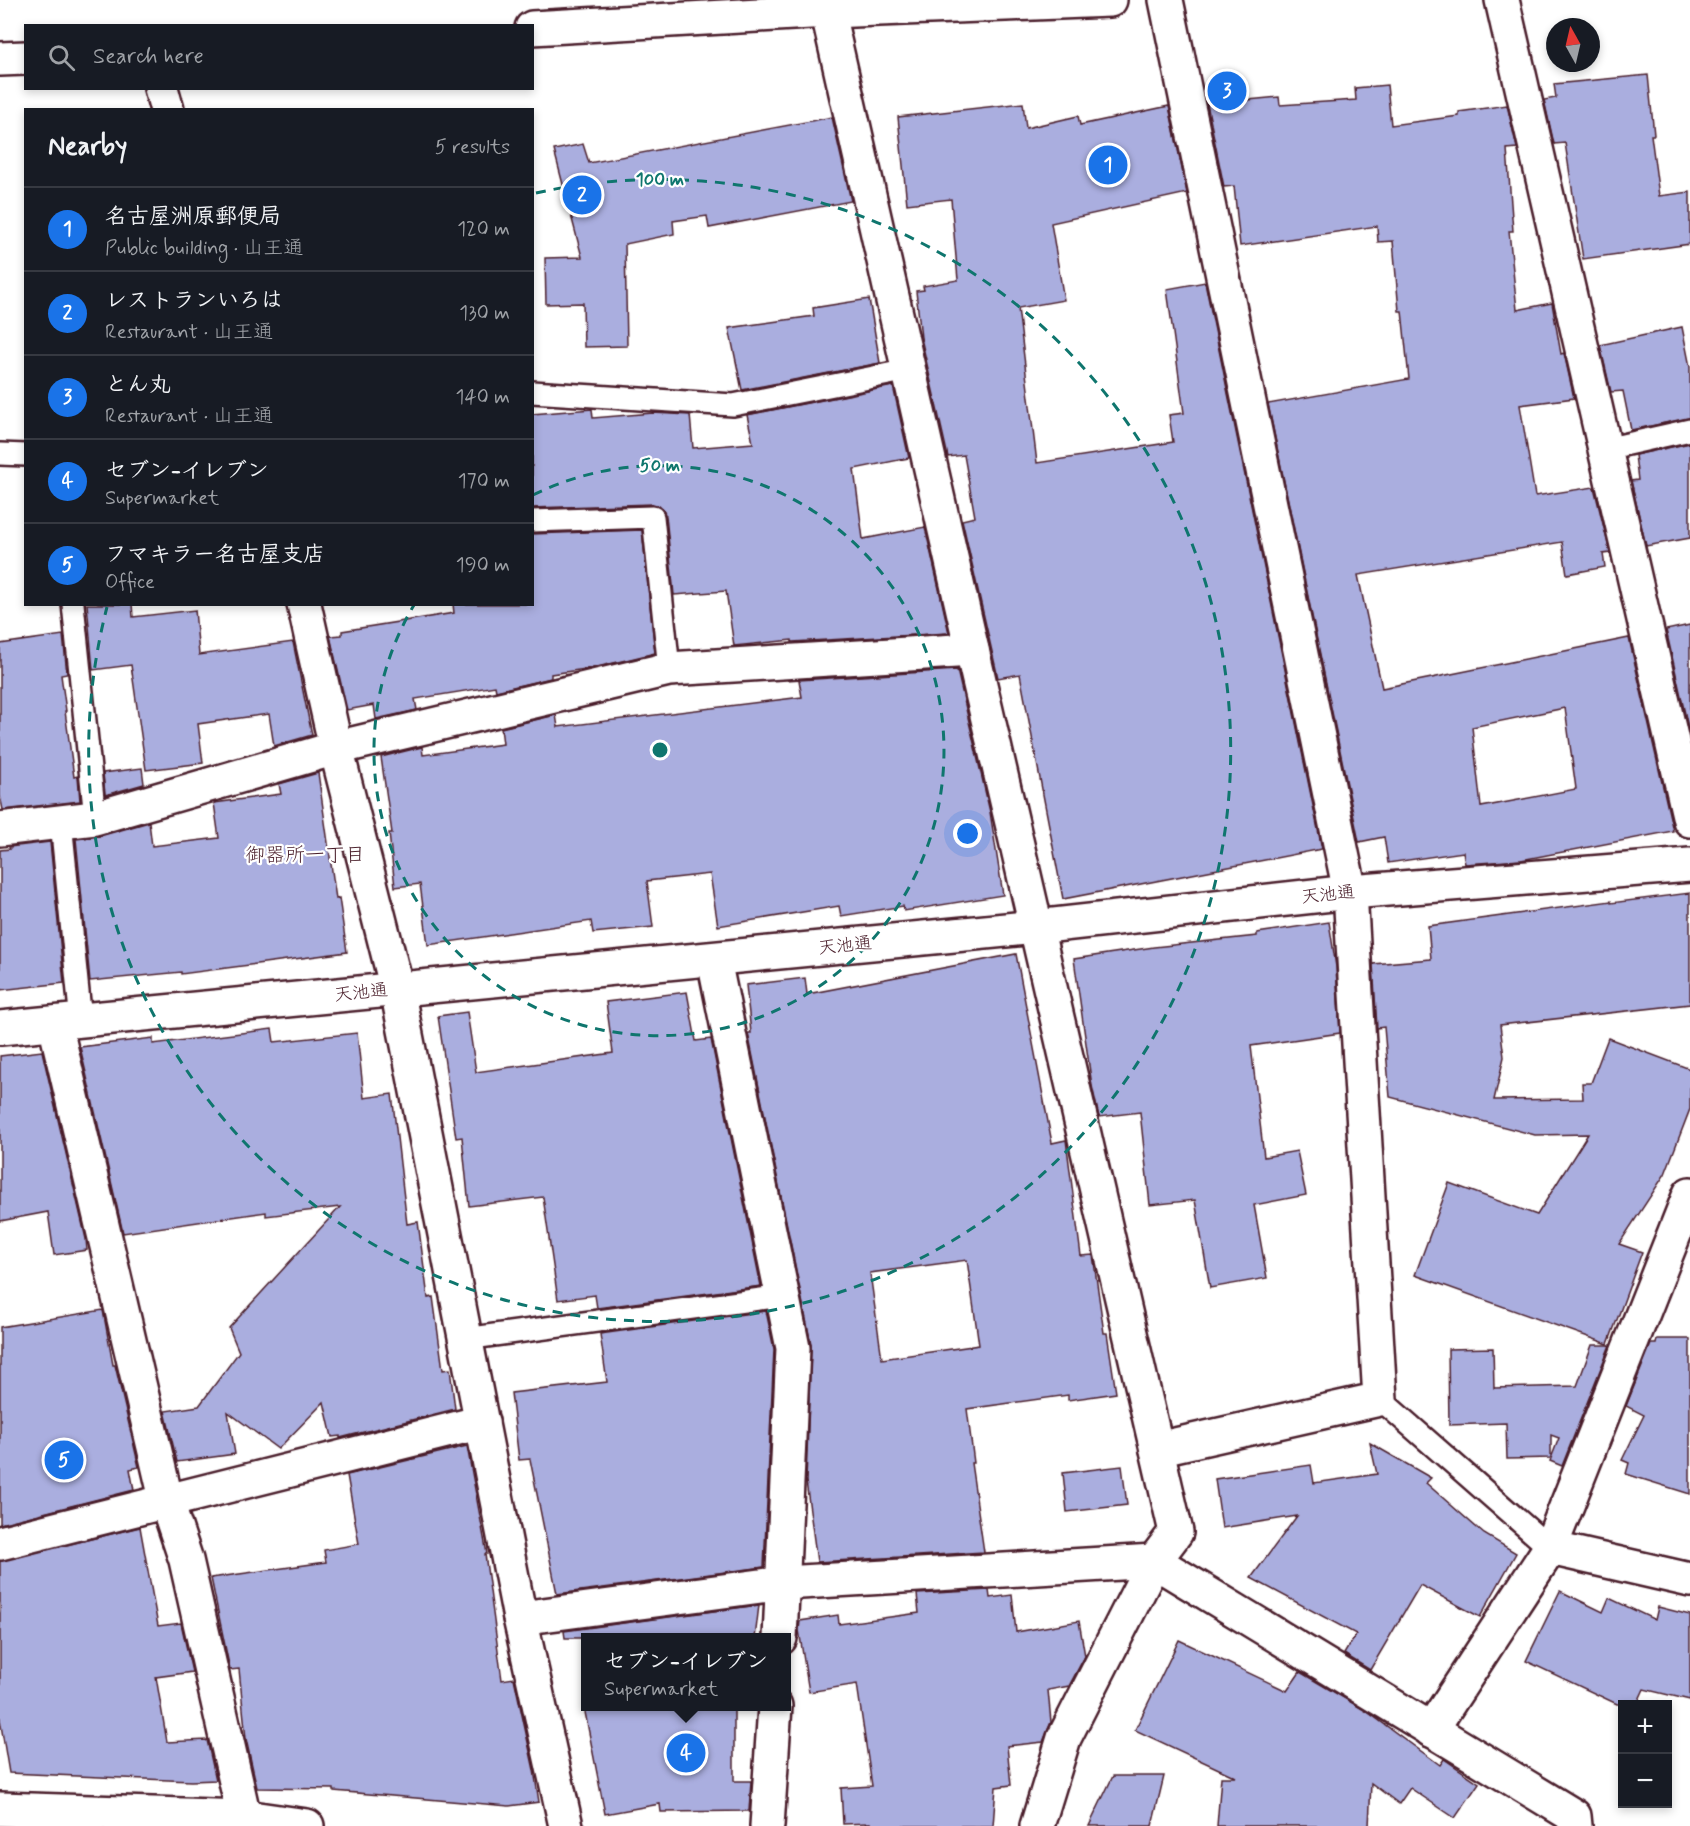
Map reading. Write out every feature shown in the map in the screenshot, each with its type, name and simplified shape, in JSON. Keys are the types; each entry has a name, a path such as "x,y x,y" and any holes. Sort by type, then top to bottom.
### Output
{"street":[{"path":"534,28 826,6 1110,0"},
{"path":"1157,1449 1380,1399 1350,892 1167,0"},
{"path":"1502,0 1690,820"},
{"path":"826,6 1176,1532 1154,1561 1065,1738 1037,1826"},
{"path":"0,59 24,58"},
{"path":"162,90 166,108"},
{"path":"304,606 336,748 397,990 520,1618 566,1826"},
{"path":"0,829 95,818 336,748 669,669 972,650"},
{"name":"天池通","path":"0,1028 714,960 1350,892 1690,865"},
{"path":"714,960 793,1348 780,1633"},
{"path":"68,1023 167,1503 186,1560 245,1822"},
{"path":"1431,1730 1550,1548 1690,1194"},
{"path":"0,1543 167,1503 482,1422"},
{"path":"1550,1548 1690,1580"},
{"path":"520,1618 784,1583 1154,1561 1574,1816 1575,1826"},
{"path":"767,1826 775,1711"},
{"path":"0,1809 307,1826"}],"lane":[{"path":"534,392 733,405 909,370"},
{"path":"1605,449 1690,430"},
{"path":"0,454 24,456"},
{"path":"534,520 654,517 669,669"},
{"path":"73,606 95,818"},
{"path":"61,822 68,1023"},
{"path":"465,1339 782,1296"},
{"path":"1380,1399 1550,1548"}],"building":[{"path":"1648,75 1654,135 1651,135 1659,196 1690,192 1690,244 1583,259 1565,143 1554,144 1544,100 1556,98 1554,84"},
{"path":"1387,85 1391,125 1459,116 1459,112 1507,105 1517,148 1507,149 1513,231 1509,231 1517,310 1552,303 1561,354 1564,353 1574,398 1520,405 1535,496 1594,487 1610,553 1603,554 1605,567 1567,574 1562,542 1358,575 1382,688 1629,638 1673,831 1521,860 1465,864 1463,852 1388,863 1384,837 1359,842 1268,404 1409,379 1402,311 1399,311 1393,241 1378,242 1377,226 1240,246 1234,186 1224,187 1207,104 1279,97 1280,105 1356,100 1355,88","holes":["1565,708 1576,789 1481,807 1472,727"]},
{"path":"1023,103 1026,128 1078,116 1080,125 1169,106 1187,193 1051,223 1064,300 1018,308 1037,463 1173,442 1169,415 1184,413 1167,289 1205,282 1322,849 1063,899 1020,674 998,678 962,520 975,517 964,455 948,457 921,338 916,291 924,290 923,286 958,280 951,199 907,204 898,117"},
{"path":"832,117 851,201 709,228 707,216 673,221 674,234 625,244 627,346 584,347 583,303 546,304 545,258 582,257 554,150 583,144 589,163"},
{"path":"869,299 880,363 742,390 729,328 814,316 813,308"},
{"path":"1682,327 1690,367 1690,418 1631,430 1623,391 1611,392 1600,345"},
{"path":"893,386 909,458 854,469 863,539 925,527 949,633 792,642 792,640 734,646 726,591 674,595 666,516 659,506 653,504 534,508 534,414 592,409 593,418 653,413 690,415 693,448 753,443 747,415"},
{"path":"1690,443 1690,538 1646,546 1631,481 1638,480 1635,455"},
{"path":"642,530 655,653 593,668 551,674 551,678 496,691 495,686 415,699 417,710 376,719 374,705 347,710 330,636 342,635 342,631 454,613 453,606 534,606 534,534"},
{"path":"87,606 132,606 133,617 195,610 199,655 293,642 312,735 274,746 269,714 198,724 203,763 146,770 131,665 93,670"},
{"path":"1690,625 1690,736 1666,630"},
{"path":"63,635 67,674 61,675 74,777 78,776 80,801 3,810 0,796 0,644"},
{"path":"957,670 990,812 1003,895 904,911 903,906 841,916 839,906 718,926 710,874 647,881 653,927 593,933 591,921 428,945 420,884 395,887 389,833 392,833 381,757 422,747 423,755 503,744 501,728 556,715 558,727 802,697 799,680"},
{"path":"142,768 144,784 105,795 103,773"},
{"path":"318,773 336,899 339,898 347,952 181,974 181,972 90,981 76,839 100,836 149,822 152,846 219,838 214,803 281,794 279,784"},
{"path":"50,842 64,983 0,990 0,850"},
{"path":"1690,893 1690,1004 1500,1025 1504,1057 1494,1100 1583,1099 1582,1083 1591,1083 1608,1038 1690,1069 1690,1109 1665,1174 1619,1244 1642,1252 1608,1344 1415,1275 1449,1183 1537,1215 1588,1134 1535,1135 1390,1097 1384,1027 1377,1028 1373,964 1431,959 1428,926 1611,901 1611,903"},
{"path":"1329,922 1336,967 1340,1033 1251,1046 1264,1157 1297,1151 1306,1195 1254,1205 1267,1278 1210,1288 1195,1200 1150,1205 1140,1112 1099,1117 1092,1086 1074,959 1154,947 1257,936 1257,933"},
{"path":"1016,954 1052,1143 1066,1140 1081,1256 1093,1255 1104,1333 1107,1333 1116,1393 1068,1400 1068,1395 967,1409 974,1463 971,1463 984,1552 817,1562 806,1481 811,1344 748,1033 751,1033 746,985 805,978 807,994","holes":["967,1260 979,1345 882,1359 870,1273"]},
{"path":"687,992 696,1041 711,1039 761,1286 597,1308 595,1295 558,1300 543,1197 469,1206 462,1137 456,1138 438,1016 467,1012 476,1072 613,1053 606,1002"},
{"path":"272,1029 274,1042 357,1033 364,1098 392,1094 407,1224 418,1222 428,1298 433,1297 443,1370 450,1369 455,1409 340,1438 340,1436 332,1437 324,1402 278,1449 228,1412 235,1454 177,1462 165,1411 199,1406 239,1352 229,1328 340,1207 266,1216 266,1212 123,1233 80,1047 153,1038 153,1044"},
{"path":"42,1051 87,1250 54,1255 48,1212 0,1221 0,1056"},
{"path":"103,1310 113,1365 115,1365 139,1467 130,1469 134,1490 0,1524 0,1327"},
{"path":"766,1311 774,1349 764,1567 557,1594 530,1459 519,1460 511,1393 607,1382 600,1334"},
{"path":"1657,1339 1690,1339 1690,1494 1626,1474 1629,1463 1622,1460 1644,1415 1626,1406 1651,1344 1656,1344"},
{"path":"1592,1345 1610,1345 1562,1466 1550,1461 1559,1438 1551,1435 1551,1458 1507,1459 1506,1423 1449,1425 1448,1349 1493,1348 1494,1388 1577,1386"},
{"path":"1370,1443 1431,1478 1426,1483 1484,1534 1516,1553 1480,1617 1420,1585 1370,1670 1344,1654 1356,1634 1251,1578 1297,1516 1222,1528 1215,1479 1311,1465 1314,1483 1377,1474"},
{"path":"467,1446 487,1554 485,1554 502,1680 514,1678 539,1802 509,1806 334,1791 334,1789 257,1788 246,1739 239,1669 230,1670 211,1578 326,1562 324,1550 359,1544 347,1475"},
{"path":"1122,1466 1127,1505 1067,1512 1063,1473"},
{"path":"140,1527 158,1626 181,1623 192,1672 156,1677 167,1742 207,1740 216,1780 191,1781 9,1773 0,1719 0,1561"},
{"path":"989,1590 990,1598 1012,1595 1016,1632 1079,1621 1085,1656 1069,1686 1048,1690 1051,1722 1043,1742 1007,1746 1011,1785 996,1787 993,1826 843,1824 841,1788 872,1786 857,1684 809,1692 799,1630 800,1621 838,1615 839,1624 919,1613 917,1594"},
{"path":"1560,1591 1603,1612 1609,1598 1655,1620 1658,1607 1690,1615 1690,1700 1644,1689 1639,1700 1618,1700 1617,1704 1526,1661"},
{"path":"759,1605 756,1633 581,1633 581,1638 565,1638 564,1631"},
{"path":"1179,1640 1287,1691 1300,1672 1366,1711 1440,1765 1444,1759 1479,1783 1455,1818 1410,1788 1399,1804 1371,1783 1369,1826 1217,1826 1221,1777 1236,1777 1135,1730"},
{"path":"585,1711 734,1711 734,1781 751,1781 749,1811 661,1812 660,1804 605,1814"},
{"path":"1113,1776 1164,1776 1152,1826 1089,1826"}],"place":[{"name":"とん丸","path":"1227,91"},
{"name":"名古屋洲原郵便局","path":"1108,165"},
{"name":"レストランいろは","path":"582,195"},
{"name":"フマキラー名古屋支店","path":"64,1460"},
{"name":"セブン-イレブン","path":"686,1753"}],"district":[{"name":"御器所一丁目","path":"305,855"}]}
